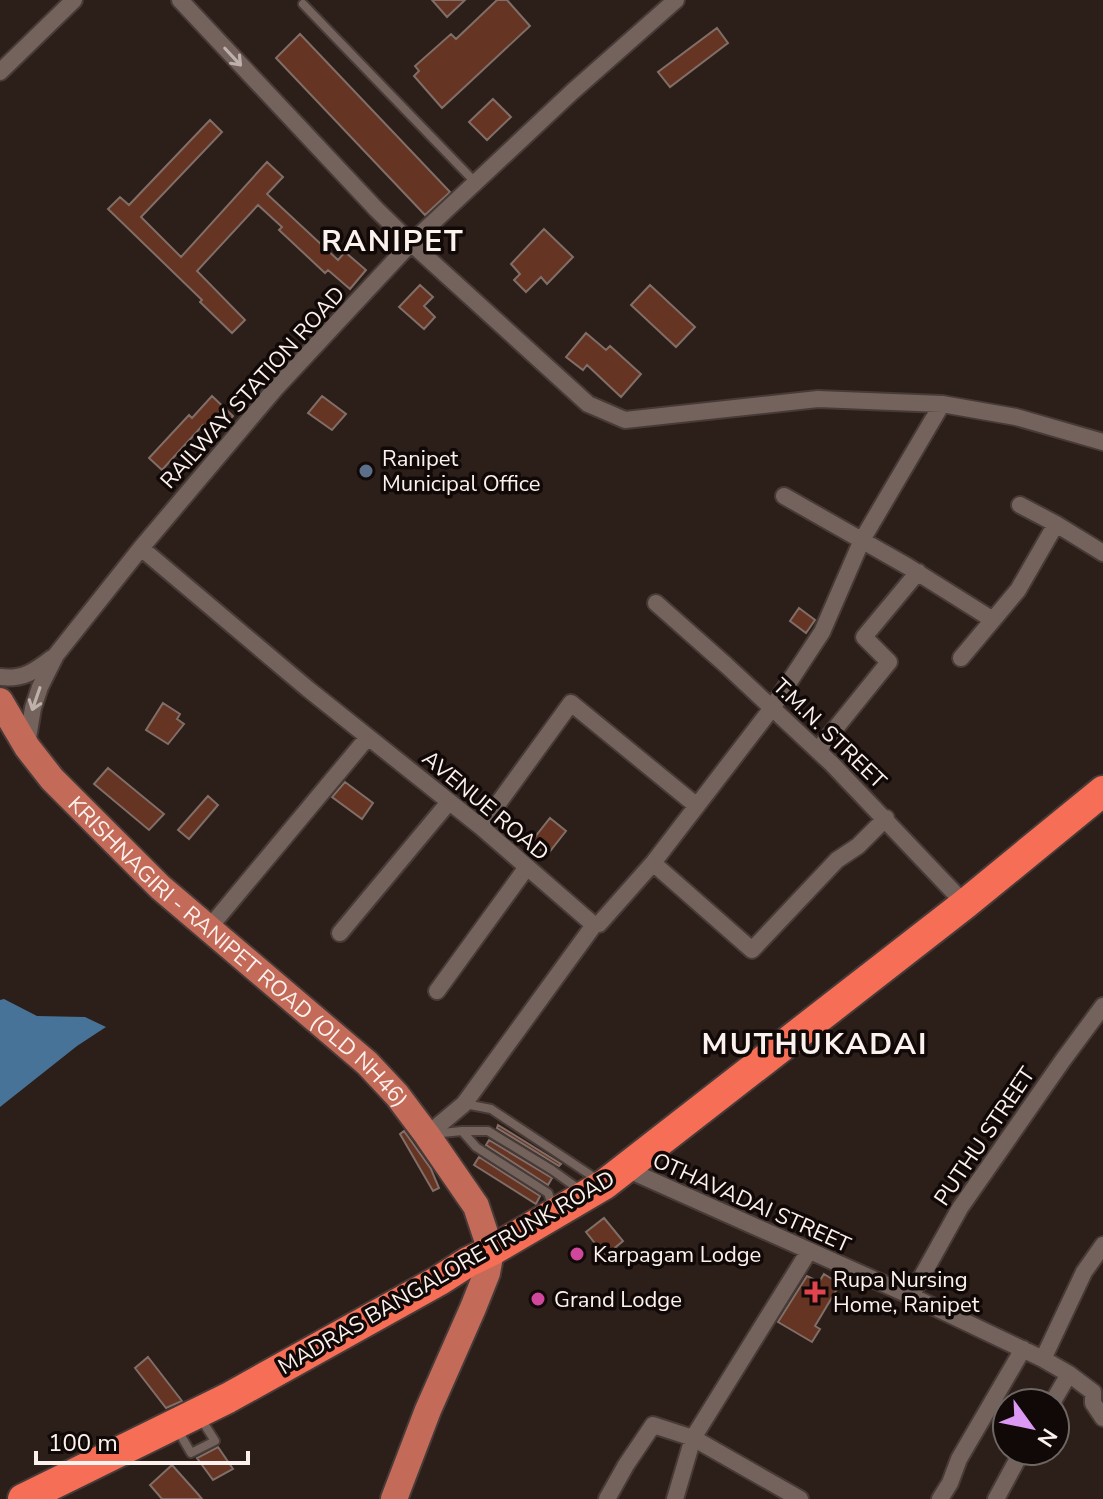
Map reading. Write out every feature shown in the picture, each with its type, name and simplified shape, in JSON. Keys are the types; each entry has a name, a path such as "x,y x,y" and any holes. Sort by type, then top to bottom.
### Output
{"highway":[{"name":"MADRAS BANGALORE TRUNK ROAD","path":"23,1499 228,1398 440,1280 479,1266 556,1212 614,1181 967,910 1063,833 1103,791"},
{"name":"MADRAS BANGALORE TRUNK ROAD","path":"1063,833 1103,809"},
{"path":"51,1499 192,1428 479,1266 597,1204 614,1181"}],"main road":[{"name":"KRISHNAGIRI - RANIPET ROAD (OLD NH46)","path":"0,701 27,747 52,779 160,887 367,1063 397,1095 476,1206 479,1266"},
{"path":"381,1499 417,1407 444,1352 479,1266"},
{"path":"394,1499 410,1454 473,1308 479,1266"}],"street":[{"path":"0,72 74,0"},
{"path":"180,0 377,210 588,404 625,420 818,399 942,404 1100,435"},
{"name":"RAILWAY STATION ROAD","path":"27,747 33,708 56,655 275,389 411,243 572,92 676,0"},
{"path":"427,1135 464,1104 594,925 599,924 653,863 772,708 822,632 862,540 942,404"},
{"path":"784,496 918,572 993,620"},
{"path":"1020,505 1103,553"},
{"path":"961,658 1018,590 1056,524"},
{"name":"AVENUE ROAD","path":"141,548 308,689 481,827 594,925"},
{"path":"818,750 889,662 864,637 918,572"},
{"name":"T.M.N. STREET","path":"656,603 818,750 886,818 967,910"},
{"path":"0,677 17,679 32,674 56,655"},
{"path":"481,827 571,703 697,806"},
{"path":"209,928 368,737"},
{"path":"340,933 449,802"},
{"path":"653,863 752,950 837,860 858,846 886,818"},
{"path":"437,991 527,867"},
{"name":"PUTHU STREET","path":"911,1296 960,1208 1103,1006"},
{"name":"OTHAVADAI STREET","path":"614,1181 809,1251 1023,1349 1098,1388 1093,1403 1103,1418"},
{"path":"1043,1359 1084,1272 1103,1245"},
{"path":"675,1499 693,1438 809,1251"},
{"path":"940,1499 959,1459 1023,1349"},
{"path":"1061,1387 1069,1374"},
{"path":"607,1499 653,1425 693,1438 800,1499"},
{"path":"996,1499 1013,1467"}],"lane":[{"path":"303,4 476,183"},
{"path":"464,1104 491,1109 614,1181"},
{"path":"462,1131 476,1147 548,1193 556,1212"},
{"path":"427,1135 488,1131 552,1170 614,1181"}],"water":[{"path":"4,999 37,1016 85,1017 106,1027 0,1107 0,1000"}],"building":[{"path":"432,0 465,0 447,17"},
{"path":"497,0 507,0 530,26 442,108 414,76 419,71 415,66 451,34 456,39"},
{"path":"717,28 728,43 670,87 658,72"},
{"path":"300,34 450,192 425,215 276,58"},
{"path":"493,99 511,117 487,140 469,122"},
{"path":"210,120 222,132 141,217 181,257 267,162 283,177 267,194 338,260 345,252 366,270 350,289 328,270 325,273 279,230 282,227 258,205 197,271 245,320 232,333 108,209 120,197 129,205"},
{"path":"544,229 573,257 547,284 541,277 526,292 514,280 520,274 511,264"},
{"path":"420,285 433,297 424,306 435,317 424,329 399,307"},
{"path":"650,285 695,327 676,347 631,305"},
{"path":"586,333 606,350 610,346 641,374 621,397 587,365 583,370 566,357"},
{"path":"212,396 233,416 215,436 203,425 162,470 149,458 189,415 192,418"},
{"path":"322,396 346,414 332,430 308,413"},
{"path":"799,608 815,620 806,633 790,621"},
{"path":"163,703 180,714 177,719 184,724 168,744 146,730"},
{"path":"108,768 164,814 149,830 94,784"},
{"path":"345,782 373,803 362,819 332,797"},
{"path":"208,796 218,805 189,839 178,830"},
{"path":"550,818 566,831 547,855 531,842"},
{"path":"498,1125 561,1164 559,1166 497,1128"},
{"path":"404,1131 431,1169 439,1188 433,1191 400,1134"},
{"path":"489,1140 552,1178 548,1185 486,1145"},
{"path":"479,1157 540,1196 536,1204 474,1165"},
{"path":"604,1218 623,1241 605,1256 586,1232"},
{"path":"824,1274 840,1284 815,1326 820,1329 812,1342 778,1322 807,1276 819,1282"},
{"path":"148,1357 182,1401 166,1408 135,1368"},
{"path":"218,1447 233,1469 213,1480 197,1458"},
{"path":"172,1465 202,1499 162,1499 150,1485"}],"place":[{"name":"Ranipet Municipal Office","path":"366,471"},
{"name":"Karpagam Lodge","path":"577,1254"},
{"name":"Rupa Nursing Home, Ranipet","path":"815,1292"},
{"name":"Grand Lodge","path":"538,1299"}],"district":[{"name":"RANIPET","path":"393,241"},
{"name":"MUTHUKADAI","path":"815,1044"}]}
